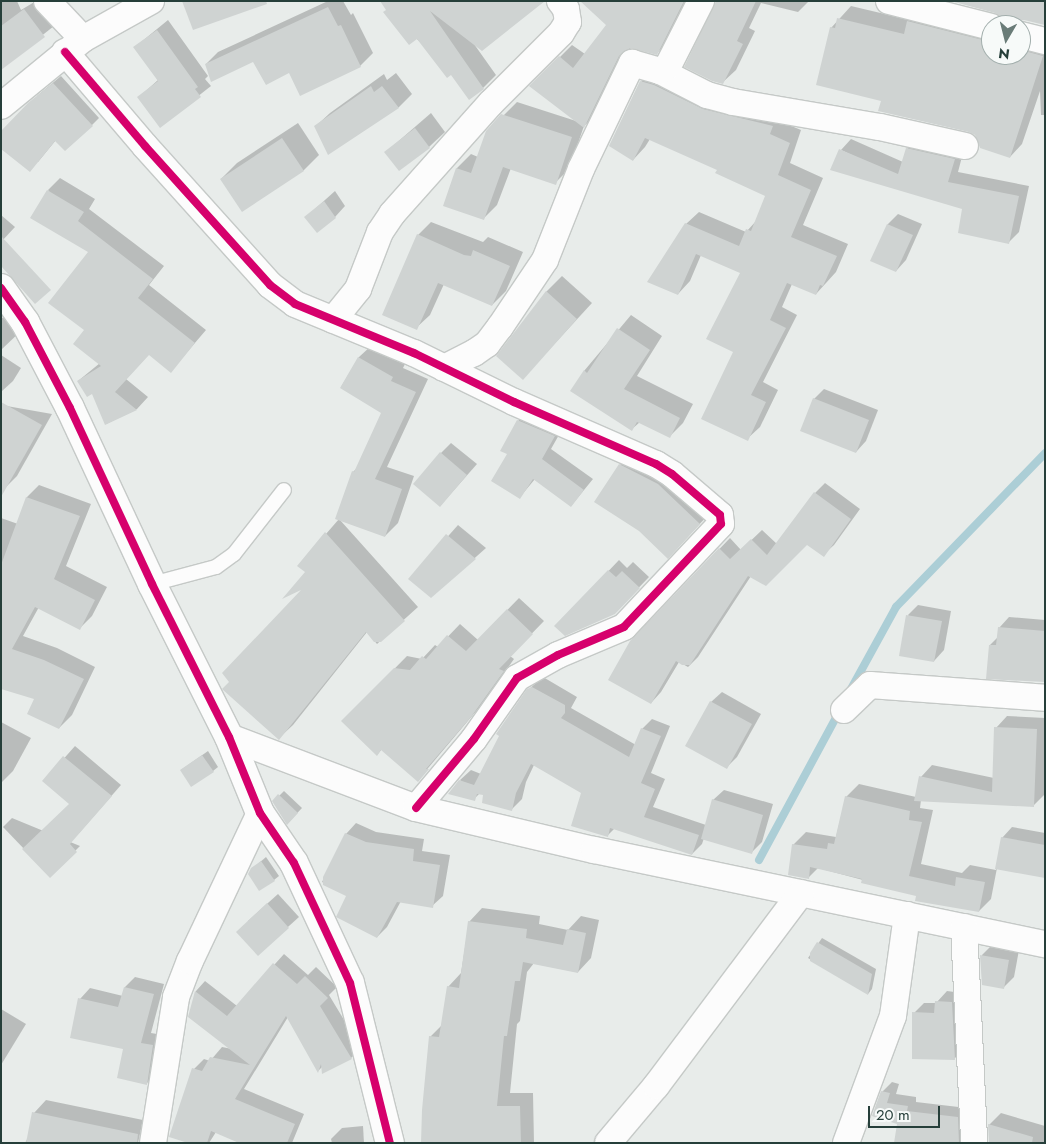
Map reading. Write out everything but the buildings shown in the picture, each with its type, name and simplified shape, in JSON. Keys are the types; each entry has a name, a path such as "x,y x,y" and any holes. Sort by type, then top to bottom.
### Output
{"street":[{"path":"47,1 74,46 145,146 270,285 295,304 414,353 514,402 656,464 672,474 720,515 721,524 624,627 558,655 517,678 474,739 416,808"},
{"path":"1,106 74,46 151,1"},
{"path":"332,320 358,289 380,232 392,214 491,103 561,33 568,22 566,8 560,1"},
{"path":"660,71 668,66 701,1"},
{"path":"889,1 981,25"},
{"path":"1031,38 1045,41"},
{"path":"444,368 474,354 487,344 545,260 581,169 632,63 660,71 707,96 880,127 965,146"},
{"path":"1,288 25,322 70,408 152,584 229,737 260,813 294,863 350,984 390,1143"},
{"path":"844,710 870,685 1045,698"},
{"path":"229,737 416,808 594,850 1045,944"},
{"path":"154,1143 176,997 190,961 260,813"},
{"path":"608,1143 656,1086 801,893"},
{"path":"846,1143 893,1016 907,915"},
{"path":"964,927 974,1143"}],"lane":[{"path":"152,584 216,567 234,554 284,490"}],"waterway":[{"path":"851,689 896,607 1045,453"},
{"path":"759,860 840,710"}],"cycle path":[{"path":"65,52 145,146 270,285 295,304 414,353 514,402 656,464 672,474 720,515 721,524 624,627 558,655 517,678 474,739 416,808"},
{"path":"1,288 25,322 70,408 152,584 229,737 260,813 294,863 350,983 390,1143"}]}
